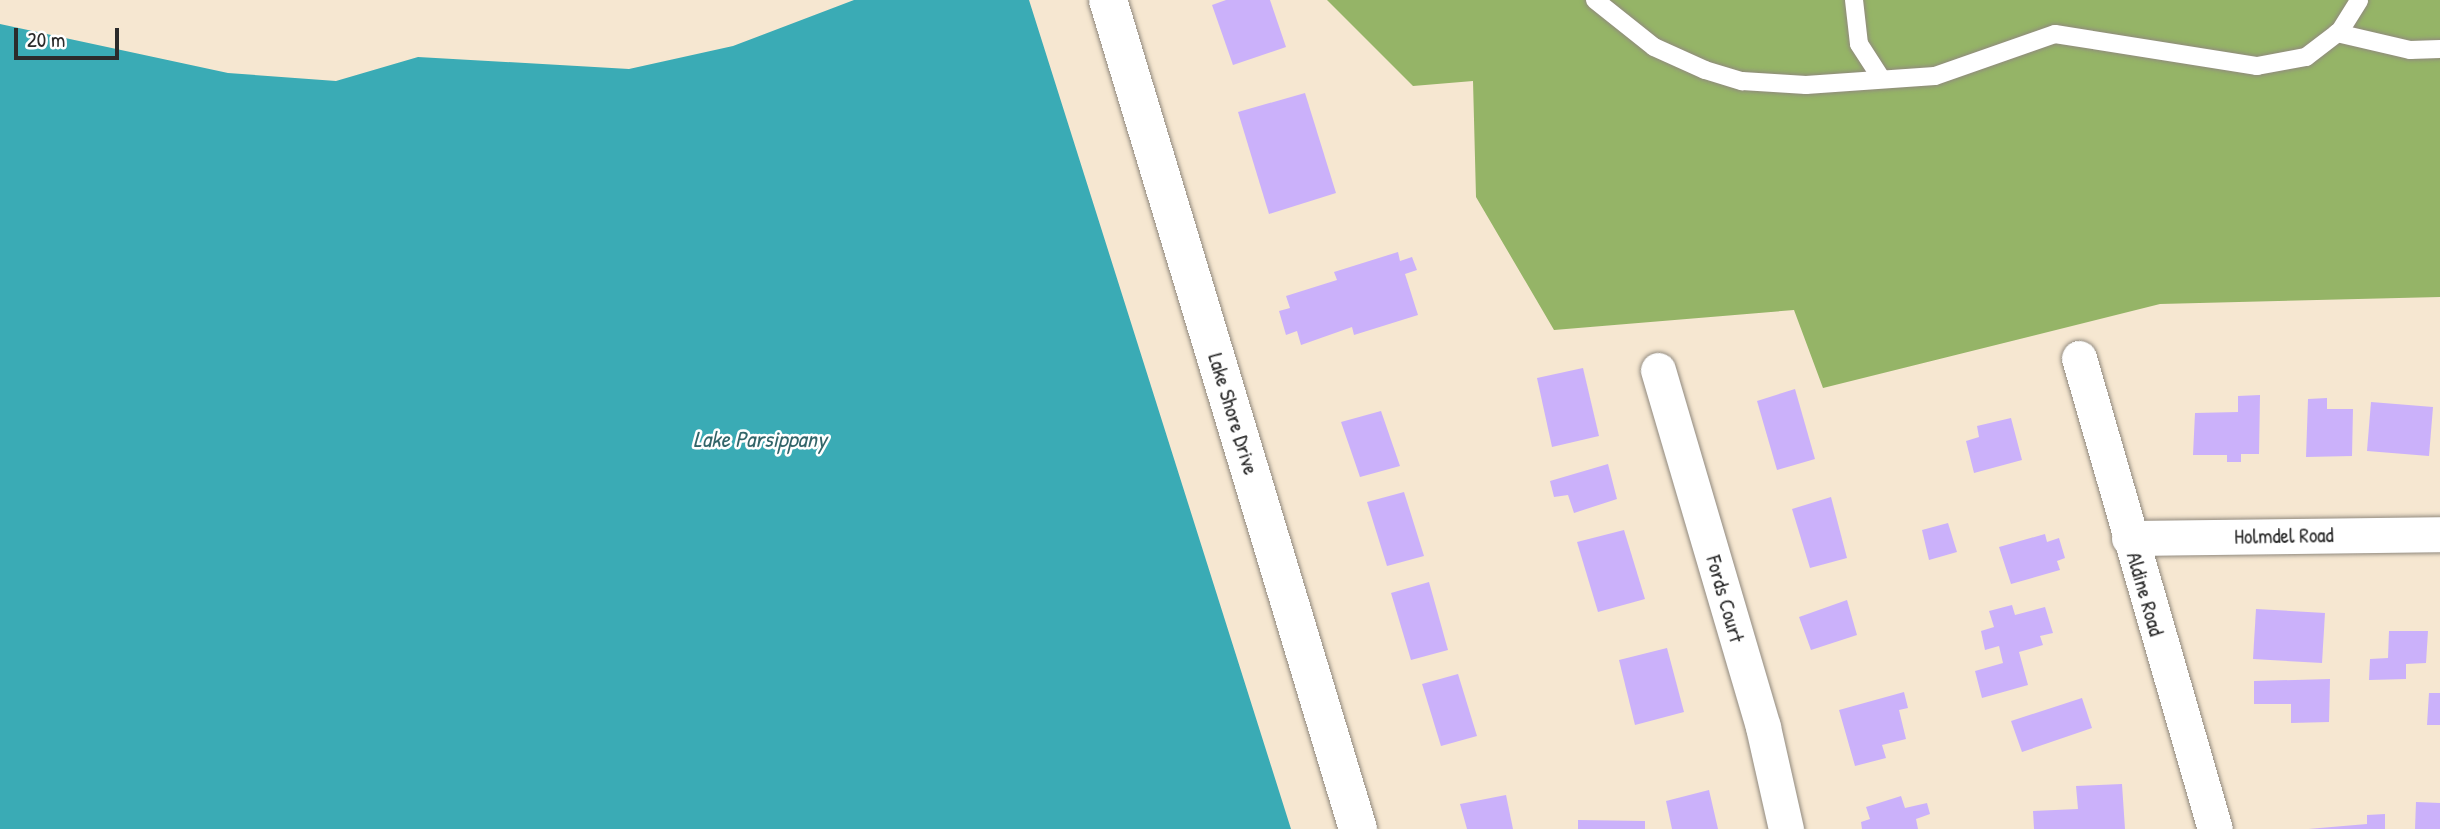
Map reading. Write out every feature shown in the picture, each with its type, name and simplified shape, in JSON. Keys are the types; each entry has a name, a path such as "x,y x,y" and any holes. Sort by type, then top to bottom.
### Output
{"street":[{"name":"Lake Shore Drive","path":"1108,0 1358,829"},
{"name":"Aldine Road","path":"2079,358 2215,829"},
{"name":"Fords Court","path":"1658,370 1763,727 1786,829"},
{"name":"Holmdel Road","path":"2129,538 2440,534"}],"lane":[{"path":"1595,0 1654,47 1742,81 1805,85 1935,76 2055,34 2257,66 2306,57 2337,33 2359,0"},
{"path":"1854,0 1859,44 1881,78"},
{"path":"2337,33 2410,50 2440,49"}],"green space":[{"path":"1327,0 2440,0 2440,297 2160,304 1823,388 1794,310 1554,330 1476,197 1473,81 1413,86"}],"water":[{"name":"Lake Parsippany","path":"854,0 1029,0 1291,829 0,829 0,24 228,73 336,81 418,57 629,69 733,46"}],"building":[{"path":"1226,0 1270,0 1286,47 1233,65 1212,5"},
{"path":"1305,93 1336,193 1269,214 1238,112"},
{"path":"1398,252 1400,261 1412,257 1417,270 1405,274 1418,315 1354,335 1352,327 1301,345 1297,331 1286,335 1279,311 1290,308 1286,296 1337,280 1334,272"},
{"path":"1583,368 1599,436 1552,447 1537,378"},
{"path":"1795,389 1815,459 1777,470 1757,401"},
{"path":"2260,395 2259,454 2241,454 2241,462 2227,462 2227,455 2193,455 2195,413 2238,412 2238,396"},
{"path":"2327,398 2327,409 2353,409 2352,456 2306,457 2308,399"},
{"path":"2371,402 2433,407 2429,456 2367,451"},
{"path":"1381,411 1400,466 1360,477 1341,422"},
{"path":"2011,418 2022,460 1974,473 1966,441 1979,437 1977,426"},
{"path":"1608,464 1617,499 1574,513 1568,495 1554,497 1550,481"},
{"path":"1404,492 1424,556 1387,566 1367,502"},
{"path":"1831,497 1847,558 1810,568 1792,509"},
{"path":"1948,523 1957,552 1929,560 1922,530"},
{"path":"1624,530 1645,599 1598,612 1577,542"},
{"path":"2045,534 2047,542 2059,538 2065,558 2057,561 2060,570 2011,584 1999,547"},
{"path":"1429,582 1448,650 1411,660 1391,593"},
{"path":"1847,600 1857,635 1811,650 1799,617"},
{"path":"2012,605 2015,615 2045,607 2053,633 2040,636 2043,645 2019,652 2028,685 1982,698 1975,671 2003,663 1999,646 1985,650 1981,631 1994,627 1989,611"},
{"path":"2256,609 2325,613 2322,663 2253,659"},
{"path":"2389,631 2428,631 2426,663 2406,664 2406,679 2369,680 2370,659 2388,658"},
{"path":"1667,648 1684,712 1635,725 1619,660"},
{"path":"1458,674 1477,736 1441,746 1422,684"},
{"path":"2330,679 2329,722 2291,723 2291,704 2254,704 2254,681"},
{"path":"1904,692 1908,708 1899,710 1906,739 1882,745 1886,758 1855,766 1839,710"},
{"path":"2429,693 2440,693 2440,725 2427,725"},
{"path":"2082,698 2092,728 2022,752 2011,721"},
{"path":"2122,784 2125,829 2034,829 2033,811 2078,809 2076,786"},
{"path":"1709,790 1718,829 1672,829 1666,801"},
{"path":"1506,795 1513,829 1467,829 1460,804"},
{"path":"1901,796 1905,808 1927,803 1930,814 1916,819 1918,829 1862,829 1861,822 1870,819 1866,807"},
{"path":"2416,802 2440,803 2440,829 2415,829"},
{"path":"2385,814 2385,829 2308,829 2367,824 2367,815"},
{"path":"1578,820 1645,821 1645,829 1578,829"}]}
